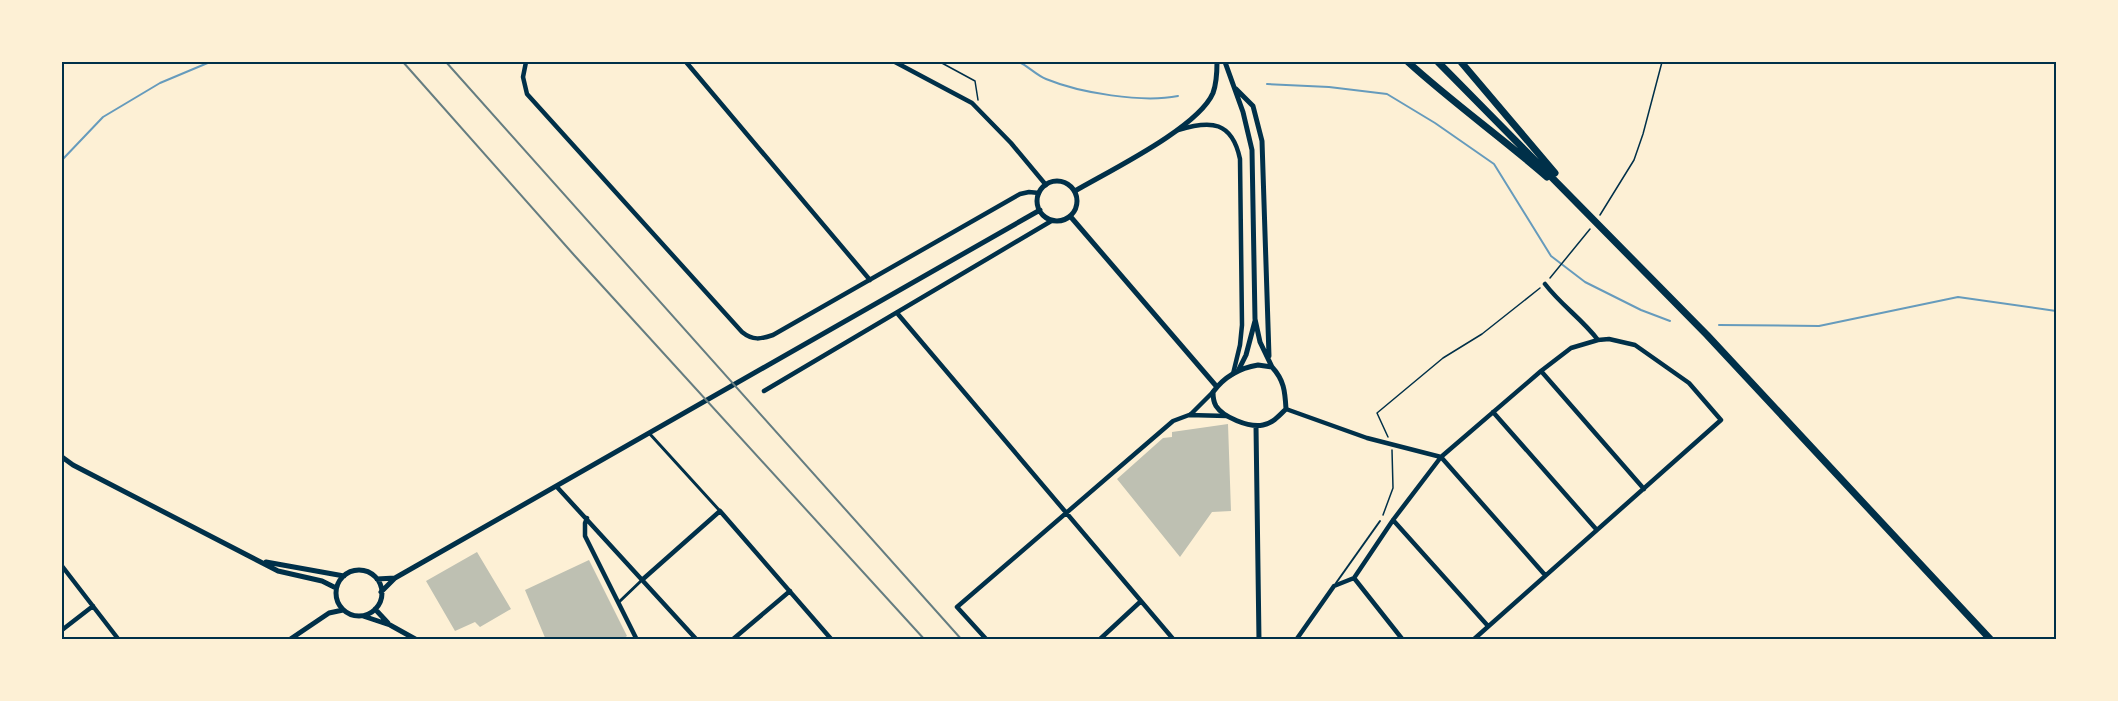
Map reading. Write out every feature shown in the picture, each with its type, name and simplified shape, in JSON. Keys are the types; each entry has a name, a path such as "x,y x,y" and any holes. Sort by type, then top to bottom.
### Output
{"highway":[{"path":"1408,62 1453,101 1506,141 1585,210"},
{"path":"1438,62 1715,343 1992,639"},
{"path":"1461,62 1585,210"}],"street":[{"path":"526,62 523,77 528,94 749,338 760,339 773,335 1020,194 1039,193"},
{"path":"686,62 870,280"},
{"path":"895,62 972,103 1011,143 1046,185"},
{"path":"1075,191 1179,130 1200,112 1213,93 1216,62"},
{"path":"1215,389 1213,400 1217,408 1229,416 1256,426 1272,422 1286,409 1285,389 1281,377 1271,365 1260,342 1256,319 1252,150 1249,131 1225,62"},
{"path":"1235,88 1252,106 1263,141 1266,334 1271,365"},
{"path":"1179,130 1199,124 1213,125 1232,136 1240,159 1242,324 1236,372"},
{"path":"1062,181 1075,191 1077,207 1070,216 1059,221 1043,215 1038,204 1039,193 1046,185 1062,181"},
{"path":"381,592 395,578 1040,210"},
{"path":"1070,216 1215,389"},
{"path":"764,391 1053,220"},
{"path":"1545,284 1570,312 1584,322 1598,340"},
{"path":"897,313 1140,602 1174,639"},
{"path":"1236,372 1250,342 1256,319"},
{"path":"1296,639 1334,586 1354,578 1393,520 1442,457 1493,412 1571,348 1609,339 1635,345 1689,383 1721,420 1473,639"},
{"path":"1190,415 1215,389 1236,372 1258,365 1271,365"},
{"path":"1541,371 1644,489"},
{"path":"1286,409 1392,445 1442,457 1545,575"},
{"path":"1493,412 1596,530"},
{"path":"987,639 957,607 1173,421 1190,415 1229,416"},
{"path":"1256,426 1259,639"},
{"path":"649,433 832,639"},
{"path":"62,457 73,465 278,572 322,581 336,588"},
{"path":"62,462 73,465"},
{"path":"557,487 697,639"},
{"path":"618,602 720,511"},
{"path":"587,518 585,536 637,639"},
{"path":"1393,520 1488,626"},
{"path":"258,560 344,576"},
{"path":"62,566 119,639"},
{"path":"329,613 336,599 336,588 344,576 350,572 364,571 376,579 381,598 375,609 363,616"},
{"path":"376,579 395,578"},
{"path":"1354,578 1403,639"},
{"path":"732,639 790,591"},
{"path":"336,599 343,610 350,614 390,625 417,639"},
{"path":"1099,639 1140,602"},
{"path":"62,630 93,606"},
{"path":"375,609 390,625"},
{"path":"289,639 329,613 343,610"}],"lane":[{"path":"1334,586 1380,521"}],"path":[{"path":"940,62 975,81 978,101"},
{"path":"1612,200 1634,160 1662,62"},
{"path":"1380,521 1393,488 1392,445 1377,413 1443,358 1482,334 1545,284 1585,236"}],"building":[{"path":"1228,424 1231,511 1212,512 1180,557 1117,479 1163,438 1172,437 1172,432"},
{"path":"477,552 511,609 480,627 475,622 455,631 426,581"},
{"path":"589,560 627,636 621,640 546,640 525,590"}],"waterway":[{"path":"62,160 103,117 160,83 210,62"},
{"path":"1019,62 1046,79 1076,89 1129,97 1178,96"},
{"path":"1267,84 1329,87 1387,94 1435,123 1494,164 1551,256 1585,282 1641,310 1670,321"},
{"path":"1719,325 1819,326 1958,297 2056,311"}],"railway":[{"path":"403,62 574,255 925,640"},
{"path":"446,62 962,640"}]}
